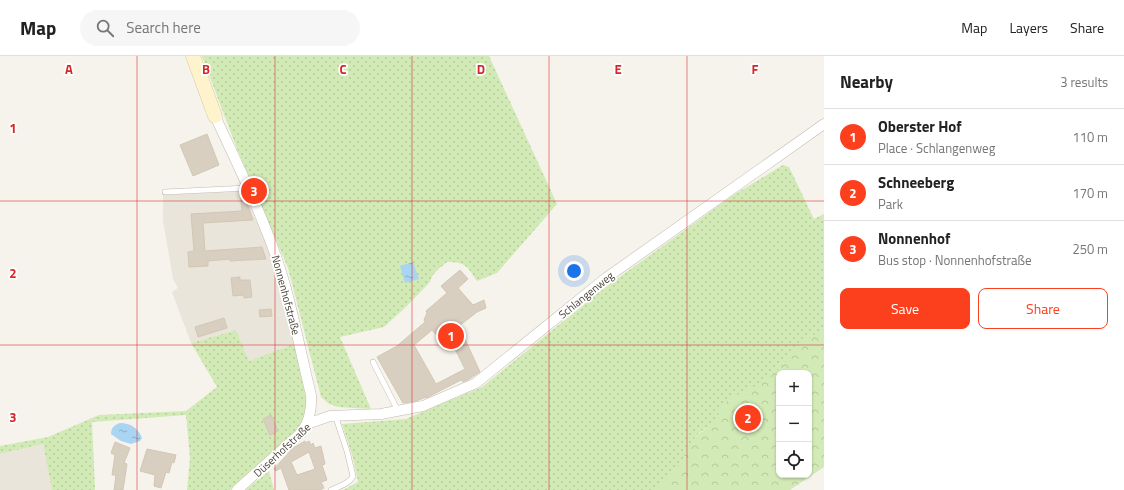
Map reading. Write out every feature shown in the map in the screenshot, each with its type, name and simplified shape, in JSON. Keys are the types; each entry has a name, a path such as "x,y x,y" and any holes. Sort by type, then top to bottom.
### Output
{"street":[{"name":"Nonnenhofstraße","path":"193,56 215,116 248,188 274,251 285,285 311,395 311,414 307,424"},
{"name":"Schlangenweg","path":"332,416 382,414 423,406 476,383 606,278 824,124"},
{"path":"311,404 332,416"},
{"name":"Düserhofstraße","path":"238,490 302,432 307,424 332,416"}],"lane":[{"path":"165,192 248,188"},
{"path":"373,362 398,411"},
{"path":"331,490 352,479 353,476 345,443 332,416"}],"shaded area":[{"path":"243,191 265,241 281,287 294,344 249,361 236,330 191,343 172,292 178,288 173,279 163,221 163,195"},
{"path":"43,444 52,490 0,490 0,454"}],"green space":[{"path":"202,56 489,56 557,204 497,273 477,281 468,268 462,264 447,262 434,273 430,282 406,307 384,327 340,337 371,409 338,407 329,404 321,397 288,268 237,149"},
{"path":"783,165 789,167 814,219 824,214 824,351 785,370 776,370 776,375 699,433 677,469 657,490 343,490 358,482 353,458 342,424 406,419 482,387 603,289 732,196"},
{"path":"236,330 249,361 294,344 306,397 306,410 303,421 292,436 277,451 230,490 187,490 190,458 186,415 92,422 95,490 52,490 43,444 0,454 0,446 48,437 99,415 186,411 217,387 191,343"},
{"path":"824,332 824,467 812,475 812,370 778,370 802,344 816,333"},
{"path":"776,372 776,478 808,478 790,490 656,490 680,464 692,440 713,422 729,398 764,382"},
{"path":"269,471 274,490 246,490 248,488"}],"water":[{"path":"413,262 419,279 405,283 400,266"},
{"path":"120,423 130,425 136,429 142,438 140,441 131,444 121,441 111,434 113,427"}],"building":[{"path":"207,134 219,165 193,176 180,145"},
{"path":"240,192 243,192 253,220 203,223 205,251 262,247 266,259 230,261 230,259 208,261 208,266 189,267 188,252 194,251 191,214 242,211"},
{"path":"460,270 468,279 458,288 473,305 484,300 486,308 477,312 459,326 480,372 463,382 461,380 426,398 403,403 377,357 397,346 425,322 426,311 447,293 441,286","holes":["432,330 446,346 451,341 465,369 436,384 414,345"]},
{"path":"240,277 240,280 250,280 252,297 244,298 244,295 233,296 231,278"},
{"path":"271,309 272,316 260,317 259,310"},
{"path":"224,318 227,328 198,337 195,327"},
{"path":"271,415 278,431 270,435 263,419"},
{"path":"305,441 306,443 309,441 311,445 313,443 315,448 321,446 325,464 322,465 327,480 321,482 324,488 320,490 289,490 281,468 276,471 274,469 293,448","holes":["309,452 315,469 297,475 291,462"]},
{"path":"115,442 130,448 124,463 127,464 123,490 114,490 116,475 112,475 115,455 111,453"},
{"path":"147,449 176,455 169,473 166,472 161,488 154,486 155,475 140,471"}],"place":[{"name":"Nonnenhof","path":"254,191"},
{"name":"Oberster Hof","path":"451,336"},
{"name":"Schneeberg","path":"748,418"}]}
